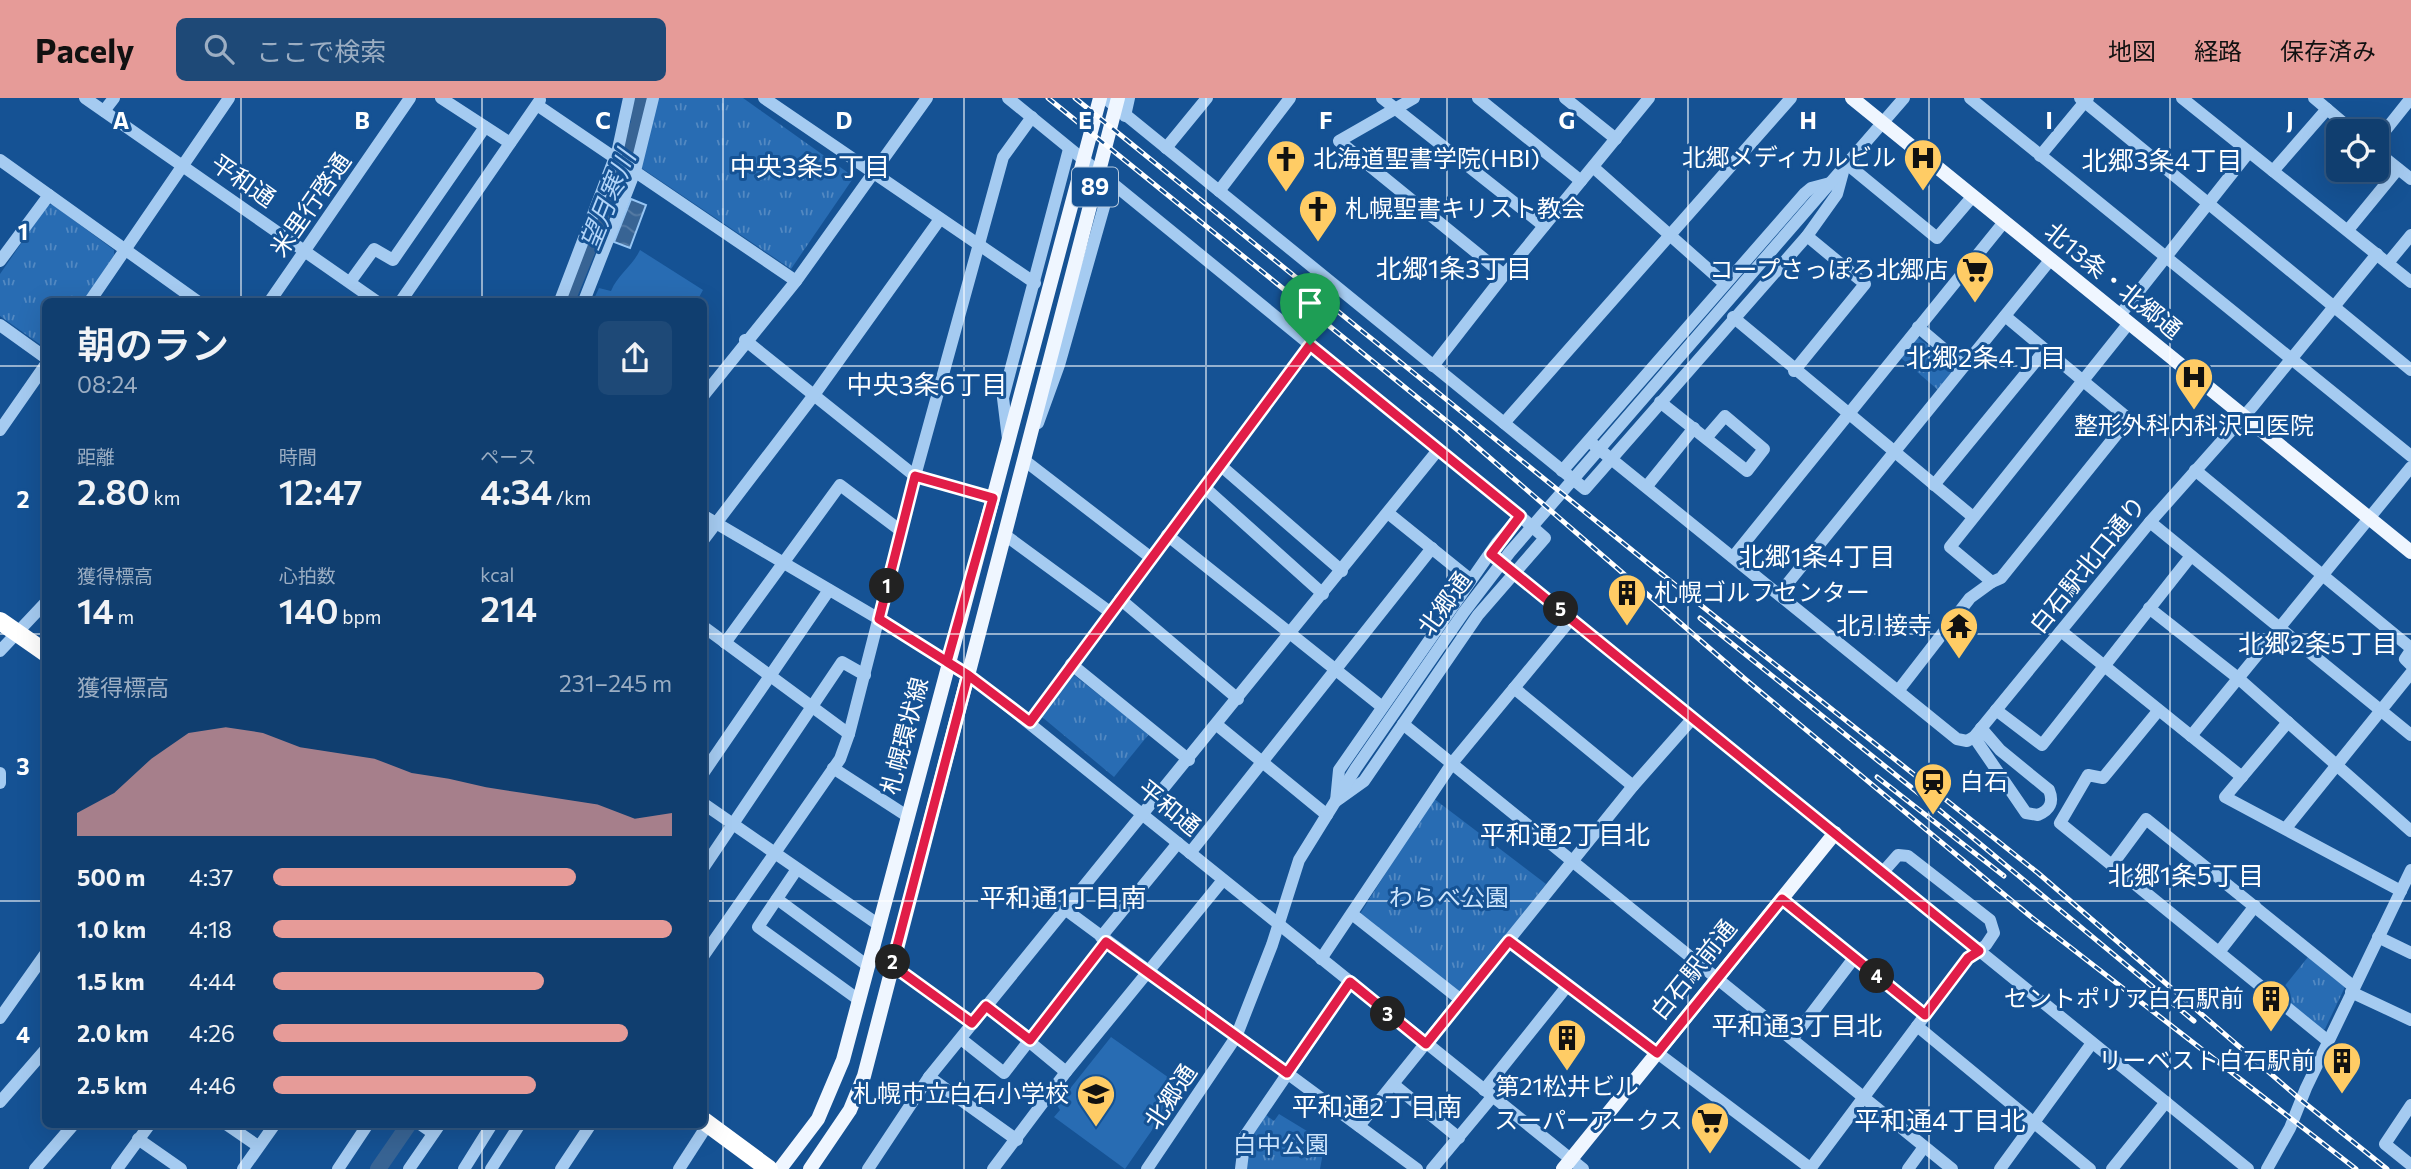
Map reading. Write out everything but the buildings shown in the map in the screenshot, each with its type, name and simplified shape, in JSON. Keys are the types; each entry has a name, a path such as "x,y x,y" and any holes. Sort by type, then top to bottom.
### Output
{"highway":[{"path":"0,621 42,650"},
{"path":"707,1124 769,1169"}],"main road":[{"name":"札幌環状線","path":"780,1169 818,1119 831,1094 859,1000 947,662 1009,446 1102,98"},
{"name":"札幌環状線","path":"810,1169 850,1110 864,1076 1118,98"},
{"name":"北13条・北郷通","path":"1852,98 2411,552"},
{"name":"白石駅前通","path":"1572,1166 1657,1053 1835,833"}],"street":[{"name":"平和通","path":"85,98 372,298"},
{"path":"104,111 114,98"},
{"path":"92,298 229,98"},
{"name":"米里行啓通","path":"272,298 410,98"},
{"path":"441,98 510,143"},
{"path":"561,298 617,158 629,98"},
{"path":"585,298 632,169 653,98"},
{"path":"764,98 1035,283"},
{"path":"707,391 745,340 796,281 927,98"},
{"path":"1008,98 1545,538 1478,615 1364,781 1336,801"},
{"path":"1102,98 1585,489 1732,317 1807,236 1837,194 1845,166 1937,239 1973,196"},
{"path":"1125,116 1129,98"},
{"path":"1166,148 1207,98"},
{"path":"1219,191 1290,98"},
{"path":"1382,98 1544,226"},
{"path":"1414,98 1339,141 1504,275"},
{"path":"1478,98 1581,181"},
{"path":"1565,98 1616,139"},
{"path":"1504,423 1791,98"},
{"name":"北郷通","path":"1147,1169 1236,1037 1272,945 1277,923 1300,860 1356,768 1464,612 1510,552 1904,98"},
{"path":"1970,98 2411,456"},
{"path":"2182,98 2411,282"},
{"path":"2314,98 2339,119"},
{"path":"1433,366 1646,99"},
{"path":"2040,156 2084,99 2207,205 2411,370"},
{"path":"2389,125 2409,99"},
{"path":"403,298 540,101 632,169 796,281"},
{"path":"2273,171 2327,109"},
{"path":"707,951 833,768 849,734 915,476 1003,157 1032,117"},
{"path":"350,282 374,249 393,260 485,127"},
{"path":"1009,446 1003,398 1069,149"},
{"path":"1992,582 1950,547 2083,381 2166,257 2249,152"},
{"path":"0,160 193,298"},
{"path":"2389,162 2411,179"},
{"path":"1593,167 1725,284"},
{"path":"2348,230 2398,169"},
{"path":"1028,442 1045,408 1059,365 1111,182"},
{"path":"1562,471 1805,193 1811,188 1830,183"},
{"path":"0,261 49,195"},
{"path":"707,535 814,396 940,219"},
{"path":"1733,557 2004,222"},
{"path":"1794,371 1866,284 1807,236"},
{"path":"2388,263 2411,236"},
{"name":"白石駅北口通り","path":"1974,736 2150,522 2243,416 2377,254"},
{"path":"1779,594 2052,259"},
{"path":"1898,691 1970,598 2001,578 2129,419 2005,316"},
{"path":"1732,317 1973,517"},
{"path":"0,325 42,355"},
{"path":"1919,327 1964,366"},
{"path":"745,340 915,476 993,498"},
{"path":"1030,722 1310,345"},
{"path":"1934,485 2045,350"},
{"path":"0,430 42,370"},
{"path":"1660,402 1747,471 1765,449 1725,416 1706,438"},
{"path":"1647,486 1694,428"},
{"path":"1589,441 1957,739 1974,736 2000,750 2049,790 2052,803 2049,808 2038,815 2026,813 1974,736"},
{"path":"868,1169 929,1077 1144,816 1438,450"},
{"path":"1024,460 1150,557"},
{"path":"1220,465 1342,570"},
{"path":"2191,736 2411,467"},
{"path":"2195,470 2411,649 2404,659 2411,665"},
{"path":"725,643 840,485 901,531"},
{"path":"1204,487 1323,594"},
{"path":"1388,513 1471,580"},
{"path":"1336,801 1339,770 1381,706 1520,516"},
{"name":"平和通","path":"707,518 879,619 968,675 1030,722 1488,1093 1572,1166"},
{"path":"2150,522 2411,735"},
{"path":"1005,535 1110,612"},
{"path":"1167,535 1381,706"},
{"path":"1190,853 1260,761 1432,548"},
{"path":"1491,554 2248,1169"},
{"path":"1996,710 2042,745 2191,556"},
{"path":"707,768 830,590"},
{"path":"1119,599 1238,699"},
{"path":"0,651 42,606"},
{"path":"2149,608 2238,678 2411,831"},
{"path":"1321,959 1454,762 1572,618"},
{"path":"2061,631 2242,777"},
{"path":"707,632 849,734"},
{"path":"707,862 842,662 865,675"},
{"path":"1071,664 1189,760"},
{"path":"2286,828 2411,673"},
{"path":"1514,688 1633,786"},
{"path":"2158,711 2103,778 2088,775 2060,822 2328,1041"},
{"path":"1359,1126 1576,861 1633,786 1693,718"},
{"path":"2288,722 2225,797 2401,891"},
{"path":"1403,724 1454,762 1952,1169"},
{"path":"1217,725 1327,815"},
{"path":"833,768 907,816"},
{"path":"0,774 0,783"},
{"path":"707,806 878,925"},
{"path":"2112,865 2146,818 2353,990 2411,1020"},
{"path":"961,1039 1004,1073 1178,843"},
{"path":"1509,941 1810,1169 1968,958 1979,951 1994,933 1990,920 1908,856 1898,855 1883,872"},
{"path":"797,869 758,927 859,1000"},
{"path":"2267,1169 2290,1128 2328,1041 2411,870"},
{"path":"993,1169 1066,1072 1223,880"},
{"path":"777,899 868,966"},
{"path":"1782,899 1925,1015"},
{"path":"2219,952 2255,906"},
{"path":"1066,910 1103,940 1417,1169"},
{"path":"1352,914 1461,1000"},
{"path":"2378,937 2411,953"},
{"path":"1793,1038 1854,958"},
{"path":"0,1018 42,959"},
{"path":"892,965 972,1023"},
{"path":"1241,1169 1245,1136 1350,982"},
{"path":"1432,1169 1459,1138 1488,1093 1568,985"},
{"path":"986,1006 1066,1072"},
{"path":"1917,1026 2090,1169"},
{"path":"2000,1169 2092,1043"},
{"path":"0,1102 42,1054"},
{"path":"929,1077 1017,1140"},
{"path":"1393,1084 1459,1138"},
{"path":"2112,1169 2166,1102"},
{"path":"2411,1105 2385,1144 2411,1165"},
{"path":"34,1169 70,1128"},
{"path":"117,1169 147,1128"},
{"path":"232,1128 258,1146"},
{"path":"243,1169 272,1128"},
{"path":"338,1169 365,1128"},
{"path":"410,1169 437,1128"},
{"path":"464,1169 490,1128"},
{"path":"491,1169 517,1128"},
{"path":"561,1169 587,1128"},
{"path":"679,1169 703,1128"},
{"path":"138,1139 181,1169"},
{"path":"1908,1169 1924,1147"}],"green space":[{"path":"654,98 743,98 854,177 791,269 637,165"},
{"path":"52,204 114,250 114,255 86,298 42,298 42,346 0,316 0,274 47,206"},
{"path":"640,250 703,290 699,298 594,298 599,288 611,291"},
{"path":"1917,337 1954,364 1954,370 1938,390 1901,358"},
{"path":"1070,672 1149,734 1114,777 1042,717 1043,710"},
{"name":"わらべ公園","path":"1433,798 1546,884 1460,993 1360,914"},
{"path":"2308,957 2345,987 2325,1029 2322,1030 2278,994"},
{"name":"札幌市立白石小学校","path":"1111,1037 1182,1087 1125,1169 1054,1117 1060,1110 1057,1105"},
{"name":"白中公園","path":"1279,1114 1325,1142 1320,1169 1246,1169 1247,1145 1266,1115 1274,1121"}],"water":[{"path":"631,199 646,205 630,248 614,242"}],"waterway":[{"name":"望月寒川","path":"568,298 639,123 640,98"},
{"name":"望月寒川","path":"378,1169 406,1128"}],"railway":[{"path":"1048,98 1460,432 1745,679 2030,916 2356,1169"},
{"path":"1075,98 1654,568 2038,873 2301,1100 2387,1169"},
{"path":"1700,618 1932,804 2194,1021"},
{"path":"1877,777 2004,876"}],"place":[{"name":"北郷メディカルビル","path":"1923,192"},
{"name":"北海道聖書学院(HBI)","path":"1286,193"},
{"name":"札幌聖書キリスト教会","path":"1318,243"},
{"name":"コープさっぽろ北郷店","path":"1975,304"},
{"name":"整形外科内科沢口医院","path":"2194,411"},
{"name":"札幌ゴルフセンター","path":"1627,627"},
{"name":"北引接寺","path":"1959,660"},
{"name":"白石","path":"1933,816"},
{"name":"セントポリア白石駅前","path":"2271,1033"},
{"name":"第21松井ビル","path":"1567,1072"},
{"name":"リーベスト白石駅前","path":"2342,1095"},
{"name":"札幌市立白石小学校","path":"1096,1128"},
{"name":"スーパーアークス","path":"1710,1155"}],"district":[{"name":"北郷3条4丁目","path":"2162,161"},
{"name":"中央3条5丁目","path":"810,167"},
{"name":"北郷1条3丁目","path":"1454,269"},
{"name":"北郷2条4丁目","path":"1986,358"},
{"name":"中央3条6丁目","path":"927,385"},
{"name":"北郷1条4丁目","path":"1817,557"},
{"name":"北郷2条5丁目","path":"2318,644"},
{"name":"平和通2丁目北","path":"1565,835"},
{"name":"北郷1条5丁目","path":"2186,876"},
{"name":"平和通1丁目南","path":"1063,898"},
{"name":"平和通3丁目北","path":"1797,1026"},
{"name":"平和通2丁目南","path":"1377,1107"},
{"name":"平和通4丁目北","path":"1940,1121"}],"route":[{"path":"1310,345 1030,722 968,675 879,619 915,476 993,498 947,662 968,675 892,965 972,1023 986,1006 1030,1040 1106,942 1287,1073 1350,982 1426,1044 1509,941 1657,1053 1782,899 1925,1015 1968,958 1979,951 1491,554 1520,516 1310,345"}]}
